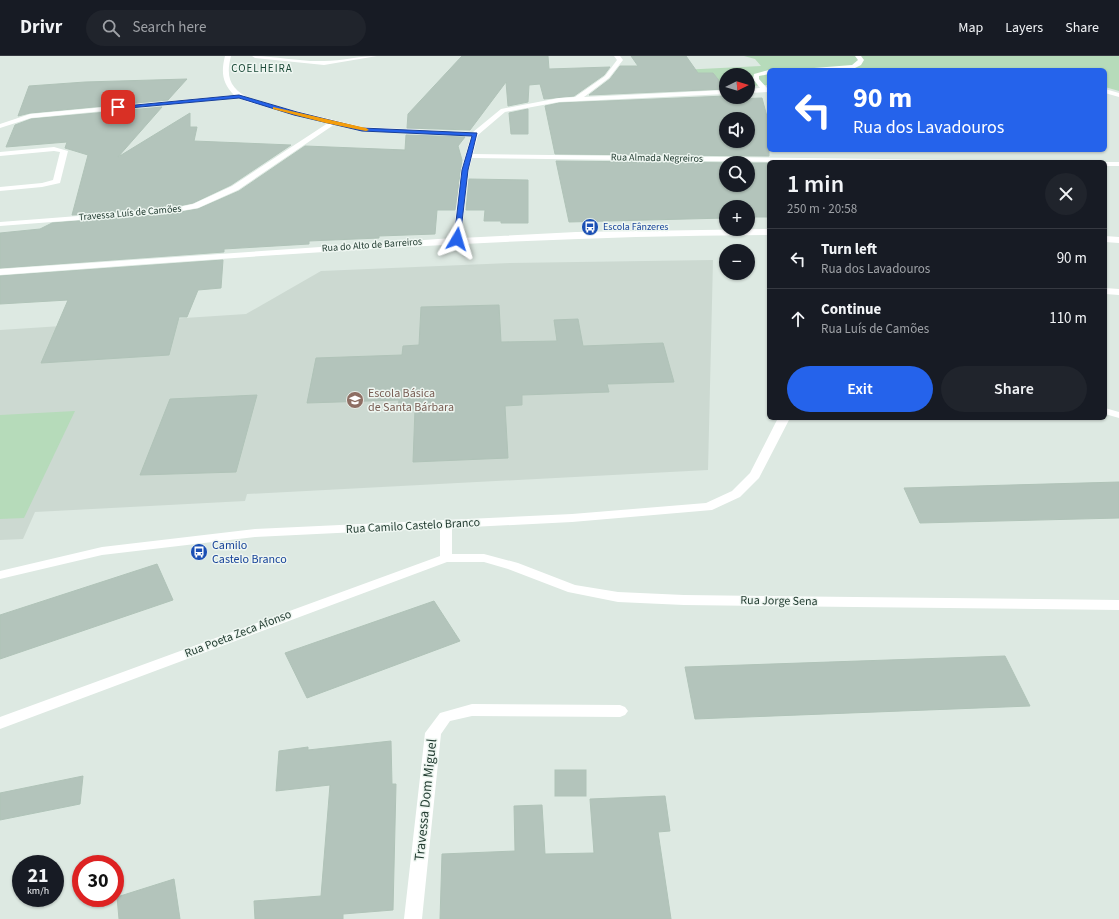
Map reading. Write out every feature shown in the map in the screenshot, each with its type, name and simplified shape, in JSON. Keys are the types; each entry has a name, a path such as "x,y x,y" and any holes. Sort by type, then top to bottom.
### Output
{"street":[{"path":"228,56 224,68 226,82 239,96 250,101 332,123 362,129 475,134"},
{"path":"255,56 324,63 374,56"},
{"path":"577,99 607,76 620,60 617,56"},
{"path":"840,68 853,67 859,64 861,60 858,56"},
{"path":"767,72 756,75 756,79 767,90"},
{"path":"755,91 767,90"},
{"path":"457,239 468,156 475,134 495,115 504,110 529,104 577,99 719,92"},
{"path":"1107,92 1119,95"},
{"path":"0,126 30,116 44,114 239,96"},
{"name":"Travessa Luís de Camões","path":"0,224 169,212 195,206 235,188 332,123"},
{"path":"0,154 54,149 64,151 57,181 42,185 0,189"},
{"name":"Rua Almada Negreiros","path":"468,156 801,160"},
{"path":"1107,164 1119,164"},
{"name":"Rua do Alto de Barreiros","path":"0,272 457,239 719,232"},
{"name":"Rua do Alto de Barreiros","path":"755,232 767,232"},
{"path":"755,234 767,237"},
{"path":"1107,239 1119,240"},
{"path":"1107,291 1119,292"},
{"path":"1107,411 1119,414"},
{"name":"Rua Camilo Castelo Branco","path":"0,575 102,551 157,543 256,533 572,518 708,507 736,494 755,475 783,420"},
{"path":"446,524 446,558"},
{"name":"Rua Jorge Sena","path":"446,558 484,558 513,566 574,589 618,597 684,600 1119,605"},
{"name":"Rua Poeta Zeca Afonso","path":"0,723 446,558"},
{"name":"Travessa Dom Miguel","path":"413,919 433,733 445,717 472,710 620,711"}],"shaded area":[{"name":"Escola Básica de Santa Bárbara","path":"713,260 708,470 247,494 245,501 35,512 23,539 0,540 0,330 246,314 321,271 510,263"}],"green space":[{"path":"744,56 1119,56 1119,91 1107,88 1107,68 767,68 767,85 755,86 755,68 721,68 761,66 755,59"},
{"path":"719,68 719,87 650,91 640,72"},
{"path":"75,411 24,518 0,519 0,415"}],"building":[{"path":"462,56 548,56 549,69 610,67 604,75 574,96 544,99 540,84 529,85 528,102 508,106 506,82 470,130 407,128 408,114"},
{"path":"631,56 686,56 698,73 713,73 719,80 719,89 589,95 610,79 620,66 638,66"},
{"path":"187,79 168,100 30,113 18,116 29,86 85,82"},
{"path":"719,96 719,104 755,104 755,98 762,98 767,117 767,152 769,152 769,156 555,154 545,106 559,103"},
{"path":"162,107 118,157 190,113 190,127 197,127 194,141 291,145 231,185 193,203 169,208 72,215 88,155 65,148 67,142 6,147 15,125 31,119"},
{"path":"528,109 528,134 511,134 509,113"},
{"path":"406,135 465,137 458,146 462,160 455,210 437,210 435,234 309,241 309,244 224,249 224,252 0,268 0,233 40,229 52,223 169,214 198,209 239,191 305,146 405,150"},
{"path":"556,161 719,163 719,192 755,192 755,163 767,163 767,217 755,217 755,200 719,200 719,218 569,222"},
{"path":"469,179 528,180 528,223 501,223 501,221 484,221 485,210 466,210"},
{"path":"223,260 221,288 198,290 187,317 179,317 169,355 41,363 68,300 0,304 0,276"},
{"path":"499,305 501,342 557,341 554,320 578,319 583,346 663,343 674,382 607,384 609,392 522,395 522,405 505,406 508,458 413,462 415,409 398,409 399,400 307,403 316,358 402,355 403,346 419,345 421,307"},
{"path":"257,395 236,472 140,475 170,399"},
{"path":"1119,482 1119,518 920,523 904,488"},
{"path":"157,564 173,600 0,659 0,615"},
{"path":"434,601 460,641 307,698 285,653"},
{"path":"1005,656 1030,706 695,719 685,667"},
{"path":"391,741 392,784 396,784 393,910 343,914 343,919 255,919 254,901 321,896 330,785 276,791 279,751 308,747 308,750"},
{"path":"555,770 586,770 586,796 555,796"},
{"path":"83,776 80,804 0,820 0,793"},
{"path":"665,796 670,831 658,832 671,919 440,919 442,854 515,851 514,806 542,805 545,854 594,853 590,799"},
{"path":"174,879 180,919 119,919 118,907 124,907 124,895"}],"slow traffic":[{"path":"275,108 326,122 366,130"}],"place":[{"name":"Escola Fânzeres","path":"590,227"},
{"name":"Escola Básica de Santa Bárbara","path":"355,400"},
{"name":"Camilo Castelo Branco","path":"199,552"}],"district":[{"name":"COELHEIRA","path":"262,68"}],"route":[{"path":"118,107 239,96 250,101 296,114 362,129 475,134 465,170 457,239"}]}
